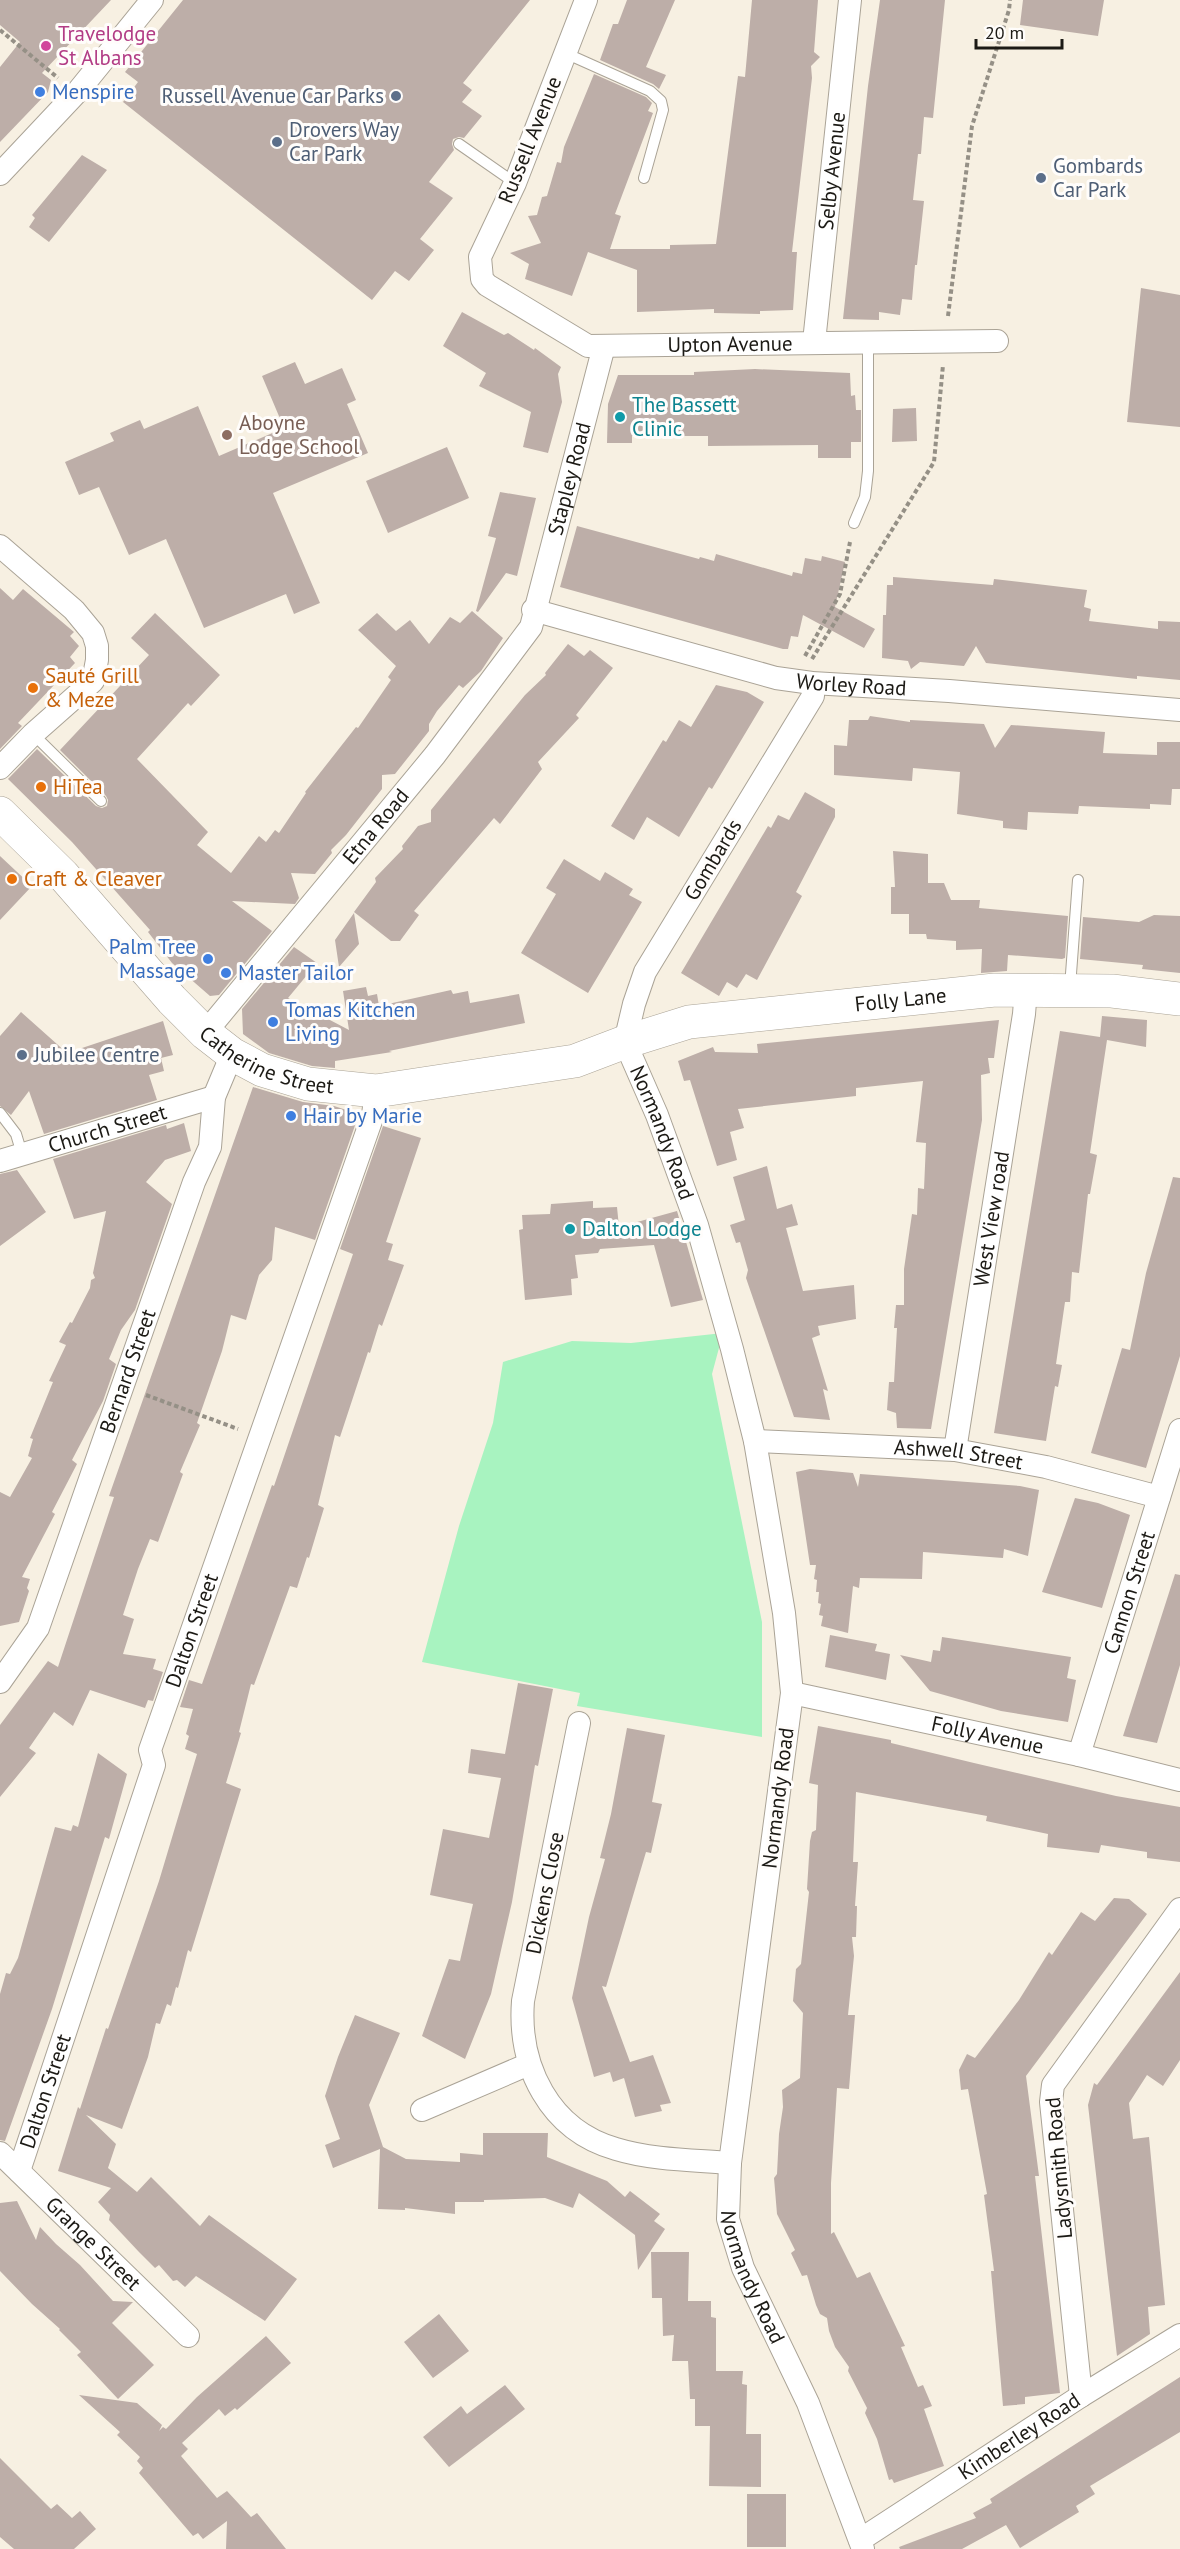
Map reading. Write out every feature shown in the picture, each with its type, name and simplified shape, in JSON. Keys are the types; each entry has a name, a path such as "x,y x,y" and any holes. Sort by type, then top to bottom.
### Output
{"main road":[{"name":"Catherine Street","path":"0,813 63,874 172,1000 205,1033 232,1054 262,1070 308,1084 376,1091 575,1061 625,1042"},
{"name":"Folly Lane","path":"625,1042 689,1022 1026,989 1112,991 1180,999"}],"street":[{"path":"0,174 79,90 152,0"},
{"name":"Russell Avenue","path":"482,279 480,256 514,183 586,0"},
{"name":"Selby Avenue","path":"814,342 850,0"},
{"name":"Upton Avenue","path":"482,279 487,285 588,346 997,341"},
{"name":"Stapley Road","path":"533,610 604,346"},
{"path":"0,546 74,610 93,633 97,653 93,681 33,734 0,768"},
{"name":"Worley Road","path":"533,610 776,678 812,673 949,691 1180,710"},
{"name":"Etna Road","path":"205,1033 435,755 531,627 533,610"},
{"name":"Gombards","path":"625,1042 645,972 813,696 812,673"},
{"name":"West View road","path":"955,1450 1023,1026 1026,989"},
{"name":"Normandy Road","path":"625,1042 657,1115 697,1225 732,1349 755,1441 784,1613 792,1693 730,2163 728,2218 743,2268 808,2403 862,2545"},
{"name":"Bernard Street","path":"0,1682 38,1628 194,1182 210,1147 214,1097 232,1054"},
{"name":"Dalton Street","path":"19,2171 154,1765 150,1750 373,1115 376,1091"},
{"name":"Church Street","path":"0,1161 214,1097"},
{"name":"Cannon Street","path":"1079,1755 1180,1431"},
{"name":"Ashwell Street","path":"755,1441 955,1450 1046,1467 1159,1497"},
{"name":"Folly Avenue","path":"792,1693 1079,1755 1180,1780"},
{"name":"Dickens Close","path":"579,1723 523,2001 522,2022 529,2064 545,2097 573,2127 592,2139 614,2149 636,2154 730,2163"},
{"name":"Ladysmith Road","path":"1081,2396 1051,2102 1053,2085 1180,1909"},
{"path":"422,2110 529,2064"},
{"name":"Grange Street","path":"0,2153 188,2336"},
{"name":"Kimberley Road","path":"862,2545 1081,2396 1180,2335"}],"lane":[{"path":"565,53 650,91 661,101 663,111 645,178"},
{"path":"459,144 514,183"},
{"path":"854,524 865,497 868,471 868,342"},
{"path":"33,734 101,801"},
{"path":"1070,990 1078,880"},
{"path":"0,1113 16,1134 22,1154"}],"path":[{"path":"0,30 67,85 79,90"},
{"path":"812,673 802,662 840,594 854,524"},
{"path":"123,1387 260,1437"}],"green space":[{"path":"723,1333 712,1374 762,1622 762,1737 577,1706 580,1693 422,1662 459,1526 493,1423 503,1362 572,1341 631,1343"}],"building":[{"path":"0,0 111,0 42,73 51,80 48,92 0,142 0,67 20,42 0,25"},
{"path":"183,0 530,0 463,83 472,90 462,102 482,116 464,138 453,139 454,150 429,182 453,198 420,239 434,250 409,281 395,271 372,300 123,102 138,82 125,72"},
{"path":"627,0 675,0 646,67 666,75 659,89 653,84 600,60 613,24 618,24"},
{"path":"752,0 818,0 814,52 820,57 811,66 812,78 792,252 797,252 793,310 760,311 760,314 714,313 714,309 637,312 637,270 588,252 572,296 525,279 529,264 510,253 541,243 528,216 537,215 542,197 547,196 557,162 561,163 564,147 594,74 646,97 652,103 648,111 653,113 615,214 621,216 610,249 670,249 670,245 716,244 738,76 745,77"},
{"path":"880,0 945,0 933,118 924,117 921,154 918,154 913,200 924,201 917,265 915,265 912,300 902,299 900,315 879,312 879,320 843,319 868,86"},
{"path":"1023,0 1104,0 1098,36 1020,25"},
{"path":"82,155 107,170 49,242 29,227 35,218 32,215"},
{"path":"1141,288 1180,295 1180,427 1127,422"},
{"path":"462,312 504,335 508,333 534,350 535,348 561,367 558,374 562,402 548,453 523,447 531,412 479,386 486,373 443,346"},
{"path":"295,362 305,384 342,368 356,400 347,404 368,453 273,493 320,603 294,614 286,594 204,628 166,539 129,555 99,487 79,495 65,462 114,441 110,433 140,420 144,429 198,406 219,456 284,428 262,376"},
{"path":"755,369 850,373 851,396 855,395 856,410 861,410 861,442 851,442 851,458 818,458 818,445 708,446 708,436 632,436 632,443 607,443 608,404 618,375 694,375 694,372"},
{"path":"916,408 917,441 892,442 893,409"},
{"path":"447,447 469,498 388,533 366,481"},
{"path":"500,492 536,498 517,576 506,573 478,612 476,611 496,538 488,536"},
{"path":"577,526 699,559 700,557 714,561 716,554 792,576 793,572 802,574 805,558 821,561 822,556 845,562 835,607 875,629 864,648 803,615 798,637 791,636 788,649 783,649 560,587"},
{"path":"893,577 993,585 994,579 1087,590 1084,607 1091,609 1089,621 1158,629 1158,621 1180,622 1180,680 1137,676 1137,679 986,663 976,646 964,666 920,662 911,669 908,661 882,658 883,615 886,615 887,585 893,585"},
{"path":"0,588 13,600 23,589 74,632 70,636 79,646 70,657 75,663 18,723 22,726 0,749"},
{"path":"472,611 503,638 481,671 463,688 459,685 437,711 429,724 429,731 395,774 382,775 382,789 346,835 331,850 332,853 315,874 291,873 299,898 295,904 232,901 272,931 219,995 210,996 172,963 148,932 150,930 72,842 8,779 37,749 96,806 102,808 107,806 106,796 60,750 149,655 131,638 155,613 220,675 191,706 188,703 137,759 208,832 197,845 231,873 259,836 266,842 275,830 279,833 305,792 356,727 358,728 391,680 388,677 396,666 358,630 377,613 396,631 410,620 429,644 450,617 460,623"},
{"path":"568,644 584,656 590,650 613,668 576,715 579,718 538,762 542,769 500,824 494,818 414,911 419,915 400,941 391,941 354,912 376,882 375,878 403,849 402,846 418,826 431,822 431,810 525,695 546,675 545,673"},
{"path":"716,685 747,692 764,702 712,789 709,787 679,837 647,817 634,840 611,826 663,740 666,742 679,720 691,727"},
{"path":"870,716 910,722 910,720 984,724 995,748 1011,725 1105,732 1103,753 1157,755 1157,742 1180,742 1180,789 1172,789 1171,805 1150,804 1150,809 1079,806 1078,814 1028,812 1027,830 1003,828 1003,821 957,814 960,772 913,768 912,781 834,775 834,745 847,746 849,720 868,720"},
{"path":"805,792 835,809 835,817 796,892 802,896 757,980 746,974 737,988 727,982 719,996 681,973 768,826 771,828 778,815 789,820"},
{"path":"893,851 928,854 928,883 944,883 951,900 980,900 979,908 1068,916 1065,958 1008,955 1007,971 981,973 982,949 956,950 956,941 927,939 926,934 909,934 909,914 891,914 891,887 895,887"},
{"name":"Craft & Cleaver","path":"0,856 32,886 0,920"},
{"path":"564,859 600,881 605,872 633,889 629,895 642,902 588,993 521,953 556,894 546,888"},
{"path":"354,913 359,944 339,967 335,940"},
{"path":"1154,915 1180,916 1180,973 1142,969 1143,965 1080,959 1083,917 1139,922"},
{"path":"294,947 317,963 288,998 349,1030 343,991 366,987 368,996 377,994 379,1006 451,990 453,994 468,991 470,1003 519,994 525,1023 389,1051 392,1052 335,1061 335,1068 312,1066 269,1053 243,1034 242,1009"},
{"path":"21,1012 67,1053 163,1021 173,1055 161,1058 164,1071 149,1075 157,1100 44,1134 29,1091 11,1115 0,1106 0,1036"},
{"path":"1102,1016 1147,1020 1146,1047 1107,1040 1090,1153 1097,1155 1090,1194 1088,1194 1079,1273 1072,1272 1070,1302 1065,1302 1056,1364 1062,1365 1058,1387 1055,1386 1046,1441 994,1433 1060,1031 1100,1037"},
{"path":"999,1020 994,1058 988,1058 990,1073 981,1075 982,1120 931,1429 897,1428 896,1413 887,1410 889,1382 894,1382 896,1305 904,1305 904,1269 912,1214 917,1215 918,1188 924,1189 926,1143 916,1142 923,1081 856,1088 856,1096 738,1109 744,1128 730,1132 737,1160 717,1166 690,1080 684,1081 678,1061 713,1047 715,1052 758,1053 757,1044"},
{"path":"253,1087 303,1102 334,1106 359,1114 315,1240 275,1227 272,1260 259,1275 246,1320 231,1315 222,1351 197,1423 200,1425 180,1472 183,1474 158,1542 150,1539 138,1569 123,1615 134,1619 123,1654 156,1659 153,1669 163,1672 153,1701 148,1700 145,1708 90,1690 73,1726 54,1712 29,1748 36,1753 0,1797 0,1725 48,1661 58,1667 114,1497 109,1496"},
{"path":"184,1123 191,1151 165,1160 146,1182 172,1204 135,1310 121,1330 109,1359 116,1364 103,1401 72,1460 77,1464 52,1512 55,1514 22,1577 30,1579 27,1588 29,1591 19,1622 0,1626 0,1492 10,1497 32,1458 28,1456 33,1439 30,1438 53,1382 49,1381 66,1345 59,1342 70,1322 72,1323 90,1288 91,1280 95,1278 93,1273 106,1211 74,1219 53,1159 166,1125 167,1129"},
{"path":"383,1126 421,1138 386,1242 393,1244 388,1260 404,1265 382,1326 379,1324 370,1353 368,1352 340,1437 335,1435 318,1505 324,1508 309,1558 307,1557 297,1588 290,1586 254,1685 251,1684 239,1732 241,1733 226,1783 241,1789 191,1952 188,1950 178,1988 176,1987 171,2006 167,2004 160,2024 156,2023 148,2057 122,2129 86,2115 116,2144 108,2168 137,2192 151,2177 200,2226 209,2215 297,2279 265,2321 196,2276 185,2287 177,2280 173,2281 159,2265 155,2268 109,2220 110,2215 98,2202 111,2188 58,2171 78,2107 80,2109 106,2028 108,2029 159,1881 197,1754 185,1749 189,1736 186,1734 193,1709 180,1707 189,1680 202,1684 272,1485 274,1486 353,1254 340,1249"},
{"path":"767,1166 777,1209 792,1204 798,1225 786,1228 803,1291 854,1285 856,1319 818,1326 820,1335 812,1338 828,1391 823,1389 830,1420 794,1417 746,1278 748,1270 740,1242 736,1243 730,1225 745,1220 733,1177"},
{"path":"17,1170 46,1212 0,1246 0,1174"},
{"path":"1173,1177 1180,1178 1180,1356 1146,1468 1091,1453 1122,1348 1130,1350 1146,1273"},
{"path":"593,1201 593,1208 617,1207 619,1227 677,1211 703,1300 671,1307 654,1245 600,1249 598,1253 575,1255 578,1278 571,1279 572,1295 525,1300 519,1230 523,1229 522,1215 550,1214 551,1204"},
{"path":"810,1469 853,1473 858,1487 860,1474 1020,1486 1039,1490 1028,1556 1004,1549 1003,1558 923,1552 922,1579 860,1578 859,1588 853,1586 848,1633 821,1626 823,1616 819,1615 821,1604 818,1603 819,1592 816,1592 817,1580 814,1579 816,1565 810,1565 796,1472"},
{"path":"1075,1498 1098,1503 1130,1515 1102,1608 1042,1592"},
{"path":"1175,1574 1180,1575 1180,1665 1157,1743 1123,1736"},
{"path":"830,1635 877,1644 875,1651 890,1654 886,1680 825,1667"},
{"path":"942,1637 1071,1657 1067,1678 1076,1680 1068,1722 1001,1711 930,1691 900,1655 931,1662 933,1650 940,1651"},
{"path":"518,1683 553,1689 538,1766 535,1765 512,1902 491,1994 465,2059 422,2036 449,1959 460,1961 473,1904 430,1895 443,1829 489,1838 501,1778 468,1773 471,1749 505,1754"},
{"path":"818,1726 891,1740 891,1743 1116,1796 1180,1807 1180,1862 1147,1858 1147,1852 1101,1845 1099,1853 1047,1847 1048,1834 986,1821 987,1816 856,1792 853,1862 858,1862 855,1906 857,1906 856,1937 852,1937 854,1956 848,2015 855,2015 849,2089 837,2088 831,2183 831,2234 834,2232 857,2278 870,2272 905,2346 901,2347 918,2387 923,2385 932,2406 924,2409 944,2466 894,2483 892,2479 889,2480 877,2439 865,2413 867,2408 848,2371 849,2367 835,2347 827,2318 820,2314 807,2275 802,2276 791,2253 795,2250 777,2214 774,2178 777,2174 783,2107 782,2090 800,2078 803,2013 793,2001 796,1969 801,1964 809,1892 807,1889 810,1841 812,1832 816,1830 818,1785 809,1783"},
{"path":"627,1728 665,1735 652,1802 662,1804 651,1853 646,1852 606,1987 602,1986 630,2062 653,2055 671,2103 660,2105 662,2111 635,2117 624,2078 613,2082 610,2072 594,2077 572,1998 589,1917 605,1859 600,1858 611,1814"},
{"path":"98,1753 127,1774 109,1839 105,1837 52,2009 5,2141 0,2140 0,1994 6,1973 10,1974 18,1958 55,1827 71,1831 73,1825 78,1827"},
{"path":"1114,1898 1129,1899 1147,1914 1026,2076 1039,2176 1035,2176 1060,2393 1025,2397 1025,2404 1003,2406 991,2271 994,2271 984,2195 987,2194 968,2089 961,2090 959,2070 967,2054 975,2058 1019,2000 1049,1952 1052,1955 1081,1912 1095,1921"},
{"path":"1180,1972 1180,2060 1163,2086 1147,2075 1129,2103 1133,2139 1149,2137 1165,2305 1148,2307 1150,2334 1117,2356 1088,2105 1094,2083 1097,2085"},
{"path":"355,2015 400,2033 369,2105 383,2147 406,2159 460,2162 460,2153 483,2155 483,2133 548,2133 547,2157 607,2181 625,2197 630,2191 660,2214 654,2221 665,2229 638,2270 635,2235 579,2193 573,2208 545,2198 455,2202 455,2214 405,2208 405,2210 378,2209 380,2149 333,2168 325,2145 340,2139 325,2096"},
{"path":"17,2201 36,2240 40,2227 113,2301 133,2302 112,2323 154,2365 118,2399 77,2355 81,2352 60,2329 0,2271 0,2203"},
{"path":"651,2252 689,2252 688,2301 711,2301 711,2317 716,2318 716,2371 743,2371 742,2384 747,2385 746,2434 761,2434 761,2487 709,2486 710,2426 695,2426 695,2399 690,2399 688,2361 672,2361 674,2335 663,2336 662,2298 652,2298"},
{"path":"439,2314 469,2351 433,2378 404,2342"},
{"path":"266,2336 291,2363 237,2410 235,2408 225,2416 219,2409 182,2443 188,2449 181,2456 217,2498 227,2491 251,2517 257,2513 286,2549 226,2549 227,2521 203,2539 198,2533 193,2536 139,2473 143,2468 137,2461 140,2457 117,2435 120,2432 79,2395 137,2403 162,2425 159,2431 163,2427 166,2429 197,2397"},
{"path":"1180,2377 1180,2432 1090,2486 1095,2494 1076,2506 1079,2512 1020,2548 1006,2525 962,2549 900,2549 899,2547 976,2518 973,2513 992,2503 990,2499"},
{"path":"505,2385 525,2409 449,2467 423,2437 461,2406 467,2414"},
{"path":"0,2458 51,2509 57,2504 72,2518 80,2511 96,2529 74,2549 14,2549 0,2537"},
{"path":"747,2494 786,2494 786,2547 747,2547"}],"place":[{"name":"Travelodge St Albans","path":"46,46"},
{"name":"Menspire","path":"40,92"},
{"name":"Russell Avenue Car Parks","path":"396,96"},
{"name":"Drovers Way Car Park","path":"277,142"},
{"name":"Gombards Car Park","path":"1041,178"},
{"name":"The Bassett Clinic","path":"620,417"},
{"name":"Aboyne Lodge School","path":"227,435"},
{"name":"Sauté Grill & Meze","path":"33,688"},
{"name":"HiTea","path":"41,787"},
{"name":"Craft & Cleaver","path":"12,879"},
{"name":"Palm Tree Massage","path":"208,959"},
{"name":"Master Tailor","path":"226,973"},
{"name":"Tomas Kitchen Living","path":"273,1022"},
{"name":"Jubilee Centre","path":"22,1055"},
{"name":"Hair by Marie","path":"291,1116"},
{"name":"Dalton Lodge","path":"570,1229"}]}
